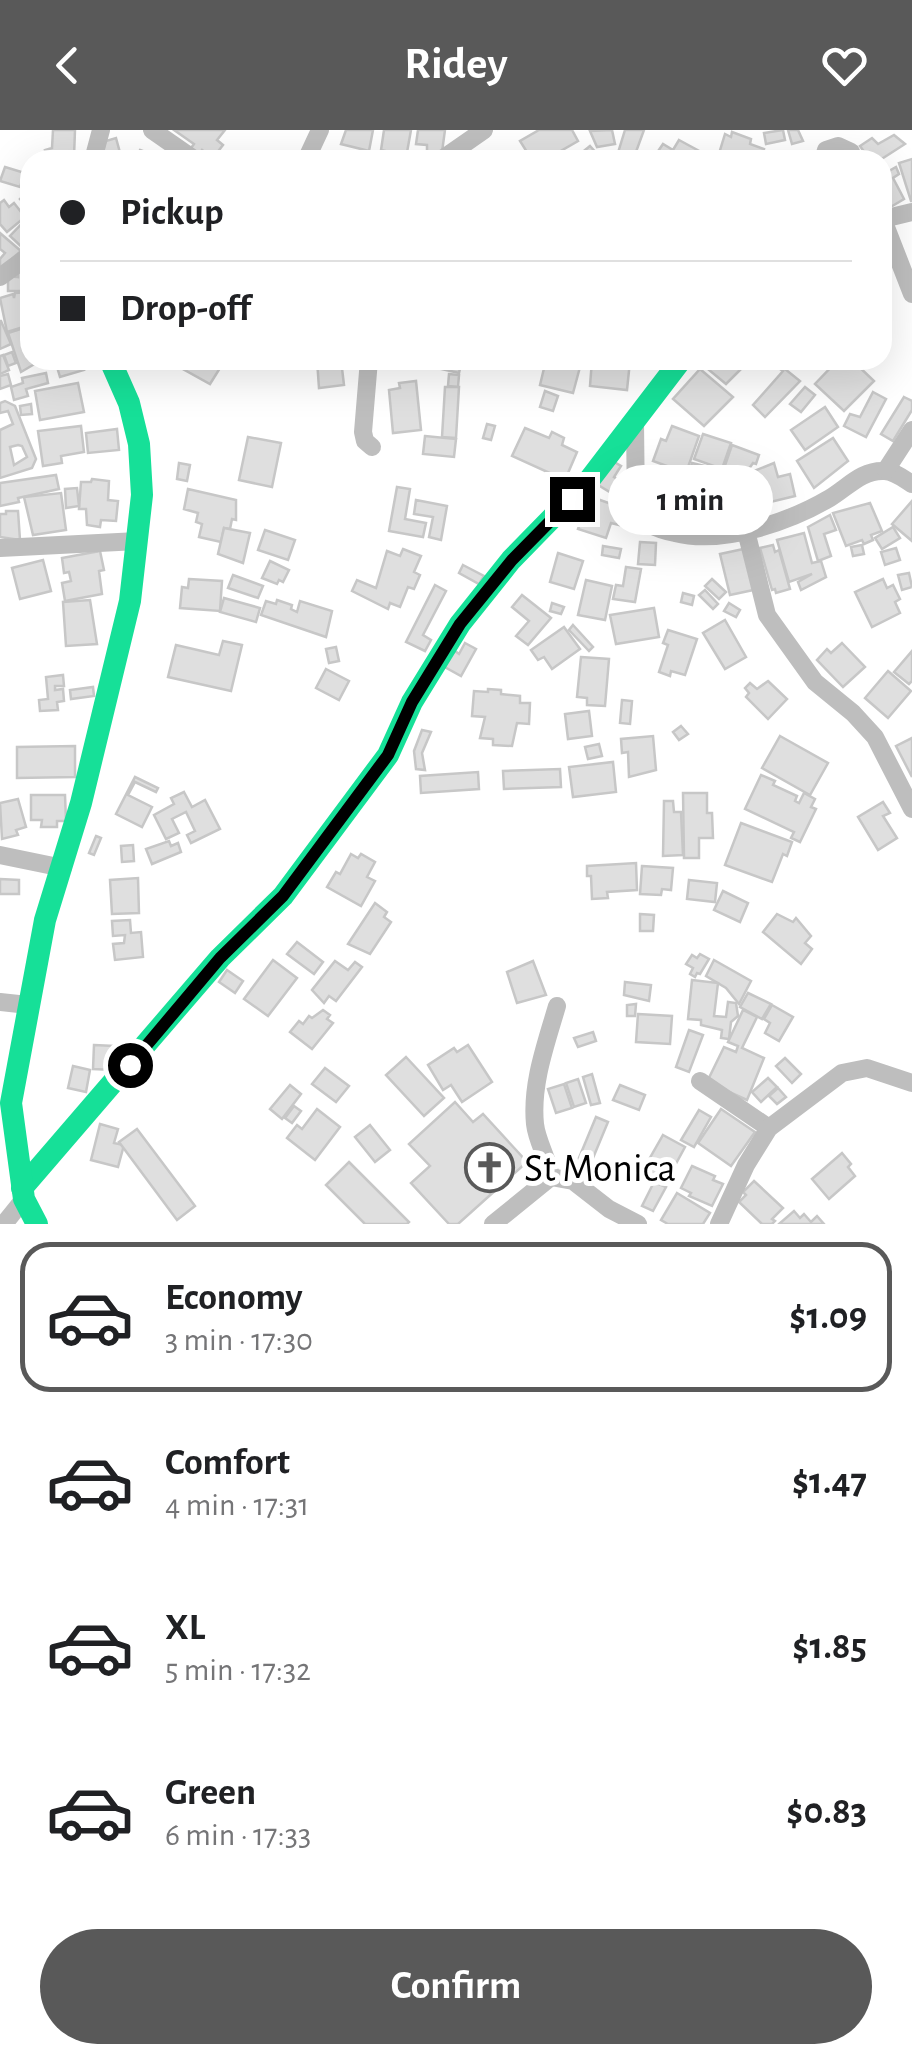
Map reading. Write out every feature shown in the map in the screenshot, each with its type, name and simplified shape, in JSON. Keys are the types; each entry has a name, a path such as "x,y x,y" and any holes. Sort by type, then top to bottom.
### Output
{"street":[{"path":"152,130 181,150"},
{"path":"455,150 484,130"},
{"path":"892,242 912,294"},
{"path":"36,1224 23,1193 11,1103 45,920 63,868 130,602 138,541 142,495 139,444 129,403 114,370"},
{"path":"369,370 363,432 372,447"},
{"path":"4,1224 23,1193 220,958 283,896 388,755 412,702 460,624 512,560 590,479 673,370"},
{"path":"634,421 634,500 641,521 690,536 709,538 746,532 806,510 858,476 886,470 912,484"},
{"path":"886,470 912,430"},
{"path":"746,532 767,615 815,682 853,713 874,737 912,810"},
{"path":"0,548 138,541"},
{"path":"0,856 63,868"},
{"path":"0,1002 28,1006"},
{"path":"550,1177 548,1159 535,1128 535,1088 556,1006"},
{"path":"719,1224 746,1165 769,1128 842,1072 867,1068 912,1083"},
{"path":"700,1081 769,1128"},
{"path":"493,1224 550,1177 573,1181 608,1210 638,1224"}],"building":[{"path":"53,130 75,130 74,150 45,150 52,148"},
{"path":"174,130 225,130 217,140 223,145 219,150 194,150 194,144"},
{"path":"346,130 373,130 369,150 341,144"},
{"path":"384,130 411,130 407,150 381,150"},
{"path":"418,130 445,130 442,150 427,150 427,145 416,144"},
{"path":"539,130 572,130 578,141 562,150 526,150 520,141"},
{"path":"612,130 615,144 597,147 590,131"},
{"path":"625,130 644,130 637,150 619,150"},
{"path":"783,130 785,140 766,144 764,133"},
{"path":"788,130 798,130 803,141 792,144"},
{"path":"732,132 751,139 750,144 764,150 720,150 725,134 731,137"},
{"path":"894,135 905,144 892,152 863,150 860,146 872,138 878,144"},
{"path":"116,138 119,150 101,150 99,143"},
{"path":"679,140 697,150 673,150"},
{"path":"912,159 912,201 911,201 899,163"},
{"path":"5,167 20,172 20,187 0,181"},
{"path":"896,167 899,174 893,178 904,199 892,206 892,169"},
{"path":"4,200 9,207 14,203 20,211 20,221 7,232 0,224 0,203"},
{"path":"20,226 20,245 10,236"},
{"path":"0,233 20,252 0,269 5,253 0,249"},
{"path":"20,272 20,291 8,291 8,276 18,277"},
{"path":"15,293 20,293 20,328 7,332 0,298 13,294 14,298"},
{"path":"0,321 11,344 0,349"},
{"path":"20,329 20,369 8,333"},
{"path":"12,352 16,363 8,366 4,355"},
{"path":"3,355 9,370 0,374 0,356"},
{"path":"58,370 84,370 60,377"},
{"path":"185,370 219,370 210,384"},
{"path":"318,370 342,370 344,385 319,388"},
{"path":"544,370 579,370 573,393 540,385"},
{"path":"591,370 629,370 627,390 590,386"},
{"path":"699,370 733,397 704,426 673,399"},
{"path":"709,370 740,370 726,384"},
{"path":"828,370 862,370 874,381 844,411 815,384"},
{"path":"783,371 800,381 765,417 753,405"},
{"path":"46,373 48,383 26,389 28,396 14,400 11,387 23,383 22,378"},
{"path":"8,374 11,385 0,389 0,376"},
{"path":"449,374 459,375 458,387 448,386"},
{"path":"416,381 421,430 393,433 389,390 400,388 399,383"},
{"path":"78,383 84,412 40,420 35,391"},
{"path":"445,387 459,387 456,438 442,437"},
{"path":"805,387 815,395 801,412 790,404"},
{"path":"545,391 558,396 553,411 540,407"},
{"path":"873,392 886,399 866,437 844,426 850,414 860,417"},
{"path":"904,397 912,401 912,410 893,441 881,434"},
{"path":"0,403 15,406 36,459 32,468 0,478 0,430 13,424 8,411 0,413","holes":["22,446 27,457 14,465 10,447"]},
{"path":"31,404 32,414 21,415 20,406"},
{"path":"825,407 838,427 805,450 791,430"},
{"path":"487,424 495,426 491,440 483,438"},
{"path":"81,426 84,452 61,456 62,463 43,466 38,431"},
{"path":"672,426 699,436 686,473 653,461 661,439 666,441"},
{"path":"525,428 549,438 552,432 564,438 562,445 577,452 565,480 512,456"},
{"path":"117,429 119,450 88,453 86,433"},
{"path":"703,434 731,443 722,469 694,459"},
{"path":"425,436 456,439 454,457 423,454"},
{"path":"248,437 281,443 272,487 239,480"},
{"path":"833,438 848,461 814,488 797,461"},
{"path":"732,445 759,455 741,480 722,474"},
{"path":"609,459 621,466 614,477 629,486 621,499 595,483"},
{"path":"179,463 190,465 187,481 177,479"},
{"path":"692,463 721,470 717,484 688,476"},
{"path":"774,463 778,477 790,474 795,496 762,504 754,471"},
{"path":"56,475 59,489 0,506 0,483"},
{"path":"109,481 108,500 118,501 116,521 101,520 100,527 87,525 86,509 79,509 81,482"},
{"path":"746,483 753,519 740,521 734,485"},
{"path":"397,487 410,489 405,519 426,523 423,537 389,531"},
{"path":"77,488 79,506 66,508 65,489"},
{"path":"188,489 236,500 236,520 232,519 230,529 224,528 221,542 199,537 202,524 196,522 198,513 184,509"},
{"path":"61,493 66,530 33,535 24,497"},
{"path":"682,494 727,494 727,520 682,520"},
{"path":"589,496 617,506 614,515 621,517 619,525 611,523 606,538 578,529"},
{"path":"416,500 447,506 441,540 429,537 433,517 414,514"},
{"path":"912,501 912,541 892,524"},
{"path":"870,503 882,531 871,535 873,540 864,544 862,540 846,546 833,513"},
{"path":"18,511 20,540 0,537 0,514"},
{"path":"830,515 836,530 824,534 831,556 818,561 808,527"},
{"path":"893,527 900,538 882,549 875,538"},
{"path":"224,528 250,533 243,563 218,554"},
{"path":"265,530 295,540 288,560 258,550"},
{"path":"804,533 812,563 821,561 826,577 801,590 798,582 812,574 789,582 777,540"},
{"path":"640,542 656,543 655,565 638,564"},
{"path":"773,545 775,552 779,550 790,589 776,593 760,548"},
{"path":"862,545 864,554 853,556 851,547"},
{"path":"603,546 621,549 619,558 602,555"},
{"path":"748,548 758,589 730,595 720,554"},
{"path":"896,548 900,560 885,565 881,552"},
{"path":"403,549 421,556 414,572 420,575 414,589 408,587 400,607 390,603 388,609 352,591 357,580 376,588 387,551 400,556"},
{"path":"100,551 104,570 99,571 102,594 65,601 62,583 71,581 69,572 64,573 62,558"},
{"path":"558,553 583,561 574,589 550,582"},
{"path":"43,560 51,591 20,599 12,568"},
{"path":"270,561 289,570 283,582 279,580 277,584 262,578"},
{"path":"463,565 484,576 479,584 459,573"},
{"path":"626,567 641,569 635,602 613,599 616,585 623,586"},
{"path":"909,573 912,587 902,590 898,575"},
{"path":"233,575 263,586 258,598 228,588"},
{"path":"189,579 222,581 220,611 180,608 182,587 188,588"},
{"path":"712,579 726,592 719,599 705,586"},
{"path":"883,579 887,588 893,585 900,599 895,602 900,613 872,627 855,592"},
{"path":"586,580 612,586 605,620 578,615"},
{"path":"435,585 446,591 423,635 431,640 425,651 406,642"},
{"path":"705,590 718,604 713,609 699,595"},
{"path":"683,593 694,596 692,605 681,602"},
{"path":"522,595 551,618 528,645 516,636 529,621 512,607"},
{"path":"224,598 260,608 256,622 220,612"},
{"path":"90,600 97,644 66,646 63,602"},
{"path":"277,600 292,605 291,609 297,612 300,601 332,611 326,637 261,615 266,601 276,604"},
{"path":"552,603 564,607 561,614 550,611"},
{"path":"729,603 740,610 736,617 724,611"},
{"path":"654,608 659,637 616,644 610,615"},
{"path":"725,620 746,657 725,669 703,633"},
{"path":"573,625 593,647 589,651 569,630"},
{"path":"564,627 580,649 552,669 544,657 538,660 531,650"},
{"path":"668,630 697,639 685,675 659,672 668,645 663,643"},
{"path":"223,641 242,645 231,691 168,677 176,645 219,655"},
{"path":"465,643 476,649 461,676 441,665 455,651 459,654"},
{"path":"842,643 865,667 843,687 817,660 827,649 831,653"},
{"path":"336,647 339,661 329,663 326,649"},
{"path":"912,651 912,681 909,684 894,672"},
{"path":"581,657 609,659 605,706 587,705 587,698 577,697"},
{"path":"326,669 349,681 339,700 316,688"},
{"path":"888,671 911,691 888,718 865,698"},
{"path":"63,675 64,686 55,686 55,690 63,689 64,701 57,702 58,710 40,711 39,700 48,699 46,677"},
{"path":"768,681 787,699 768,719 746,697 749,693 745,688 750,683 757,689"},
{"path":"93,687 94,696 71,699 70,690"},
{"path":"488,689 520,696 520,703 530,703 529,724 517,723 512,746 493,745 493,739 480,738 485,717 472,716 474,691"},
{"path":"622,700 632,701 630,724 620,723"},
{"path":"589,711 592,736 568,739 565,714"},
{"path":"681,726 688,734 679,740 673,732"},
{"path":"422,730 431,732 422,753 425,770 416,769 414,751"},
{"path":"653,736 656,770 629,777 628,752 622,753 621,739"},
{"path":"780,736 828,763 810,795 762,768"},
{"path":"912,738 912,777 896,746"},
{"path":"599,744 602,756 588,759 585,747"},
{"path":"75,746 75,777 17,778 17,747"},
{"path":"613,762 616,792 573,797 569,767"},
{"path":"560,769 561,787 504,789 503,771"},
{"path":"478,772 479,789 421,793 420,776"},
{"path":"761,775 797,796 795,801 799,803 804,793 815,799 811,807 816,809 800,842 791,838 794,832 745,809"},
{"path":"135,777 158,788 156,792 135,782 128,795 152,807 142,827 116,814"},
{"path":"184,792 192,807 205,800 220,829 191,843 187,835 195,831 186,812 172,819 179,833 166,839 154,815 174,804 171,798"},
{"path":"683,793 707,793 707,813 712,813 713,838 699,838 699,858 684,858"},
{"path":"31,795 65,795 66,821 57,821 57,827 41,827 42,820 31,820"},
{"path":"18,799 26,827 16,830 18,835 2,839 0,803"},
{"path":"664,801 673,801 674,812 681,812 683,855 663,856"},
{"path":"883,802 890,813 883,816 897,838 878,850 858,817"},
{"path":"741,823 792,842 772,882 725,865"},
{"path":"96,836 101,838 94,855 89,853"},
{"path":"169,841 171,846 178,843 181,852 152,864 146,849"},
{"path":"133,845 134,861 122,862 121,846"},
{"path":"351,854 358,858 361,854 375,862 367,877 375,881 361,906 327,887"},
{"path":"636,863 637,890 607,892 608,898 592,899 587,866"},
{"path":"642,866 673,868 671,890 662,889 661,895 640,894"},
{"path":"138,878 139,913 112,914 110,880"},
{"path":"0,879 19,880 19,894 0,894"},
{"path":"689,880 717,883 715,902 687,899"},
{"path":"723,891 748,903 740,922 714,910"},
{"path":"375,903 387,912 384,917 391,922 370,954 348,944"},
{"path":"640,914 654,915 653,931 640,931"},
{"path":"777,914 793,922 796,918 811,936 805,943 812,949 801,964 763,932"},
{"path":"130,920 131,933 141,932 143,957 115,960 113,944 124,943 125,935 113,936 112,921"},
{"path":"297,942 323,962 314,974 287,954"},
{"path":"700,954 709,959 695,977 690,974 693,968 686,964 692,955 697,958"},
{"path":"273,960 297,978 268,1016 244,999"},
{"path":"714,960 751,981 739,1004 726,988 706,976"},
{"path":"335,961 348,970 355,962 362,967 336,1001 329,996 324,1003 312,990"},
{"path":"533,961 546,995 517,1003 507,972"},
{"path":"227,970 243,981 235,993 219,982"},
{"path":"692,980 718,983 714,1016 726,1017 728,1002 736,1003 738,1016 731,1022 729,1039 721,1038 722,1030 701,1025 701,1020 688,1019"},
{"path":"625,982 651,985 649,1001 624,995"},
{"path":"748,993 771,1004 762,1019 740,1007"},
{"path":"636,1004 635,1016 627,1016 627,1005"},
{"path":"772,1005 793,1017 779,1041 765,1033 770,1023 764,1019"},
{"path":"323,1010 333,1023 312,1049 290,1032 299,1021 303,1024 309,1016 312,1018"},
{"path":"743,1010 757,1017 742,1048 764,1058 747,1100 707,1082 724,1047 736,1052 738,1046 728,1042"},
{"path":"638,1014 672,1016 670,1044 636,1042"},
{"path":"689,1030 703,1035 689,1072 676,1067"},
{"path":"593,1032 596,1041 578,1047 574,1038"},
{"path":"94,1045 114,1046 113,1070 93,1069"},
{"path":"468,1045 492,1082 462,1102 451,1085 443,1090 428,1065 454,1048 457,1052"},
{"path":"406,1057 444,1098 424,1116 386,1075"},
{"path":"785,1058 801,1074 792,1083 776,1066"},
{"path":"73,1066 90,1070 86,1092 68,1088"},
{"path":"325,1068 349,1086 336,1102 312,1084"},
{"path":"592,1074 600,1103 591,1105 583,1077"},
{"path":"768,1078 777,1087 761,1102 752,1092"},
{"path":"578,1079 586,1103 574,1107 566,1083"},
{"path":"564,1084 572,1108 556,1113 548,1089"},
{"path":"290,1085 301,1094 282,1119 270,1109"},
{"path":"620,1085 645,1095 639,1110 613,1100"},
{"path":"778,1088 786,1097 777,1104 769,1096"},
{"path":"455,1102 473,1122 483,1114 527,1162 458,1224 449,1224 411,1183 430,1166 409,1144"},
{"path":"294,1106 301,1111 292,1123 285,1118"},
{"path":"317,1109 340,1127 315,1160 287,1138 297,1125 302,1129"},
{"path":"721,1109 755,1132 731,1166 698,1143"},
{"path":"699,1110 711,1117 694,1147 681,1140"},
{"path":"596,1117 608,1122 588,1170 576,1165"},
{"path":"100,1124 118,1129 114,1143 124,1145 118,1167 91,1160"},
{"path":"370,1125 390,1150 375,1162 355,1137"},
{"path":"137,1129 195,1206 177,1220 119,1142"},
{"path":"663,1135 685,1147 666,1182 659,1178 661,1174 657,1172 655,1177 643,1170"},
{"path":"842,1153 855,1176 829,1199 812,1179"},
{"path":"349,1162 407,1224 365,1224 326,1185"},
{"path":"692,1166 723,1184 712,1206 681,1188"},
{"path":"754,1181 783,1208 772,1224 762,1224 739,1202"},
{"path":"654,1182 666,1187 653,1211 642,1206"},
{"path":"677,1193 710,1213 703,1224 668,1224 661,1220"},
{"path":"794,1211 811,1222 817,1216 824,1224 779,1224"}],"traffic: fast":[{"path":"37,1224 24,1199 11,1103 45,920 81,803 130,601 142,495 139,444 129,403 114,370"},
{"path":"22,1188 220,958 283,896 388,755 412,702 460,624 511,560 590,479 673,370"}],"place":[{"name":"St Monica","path":"489,1167"}],"route":[{"path":"130,1065 220,958 283,896 388,755 412,702 460,624 512,560 572,499"}]}
